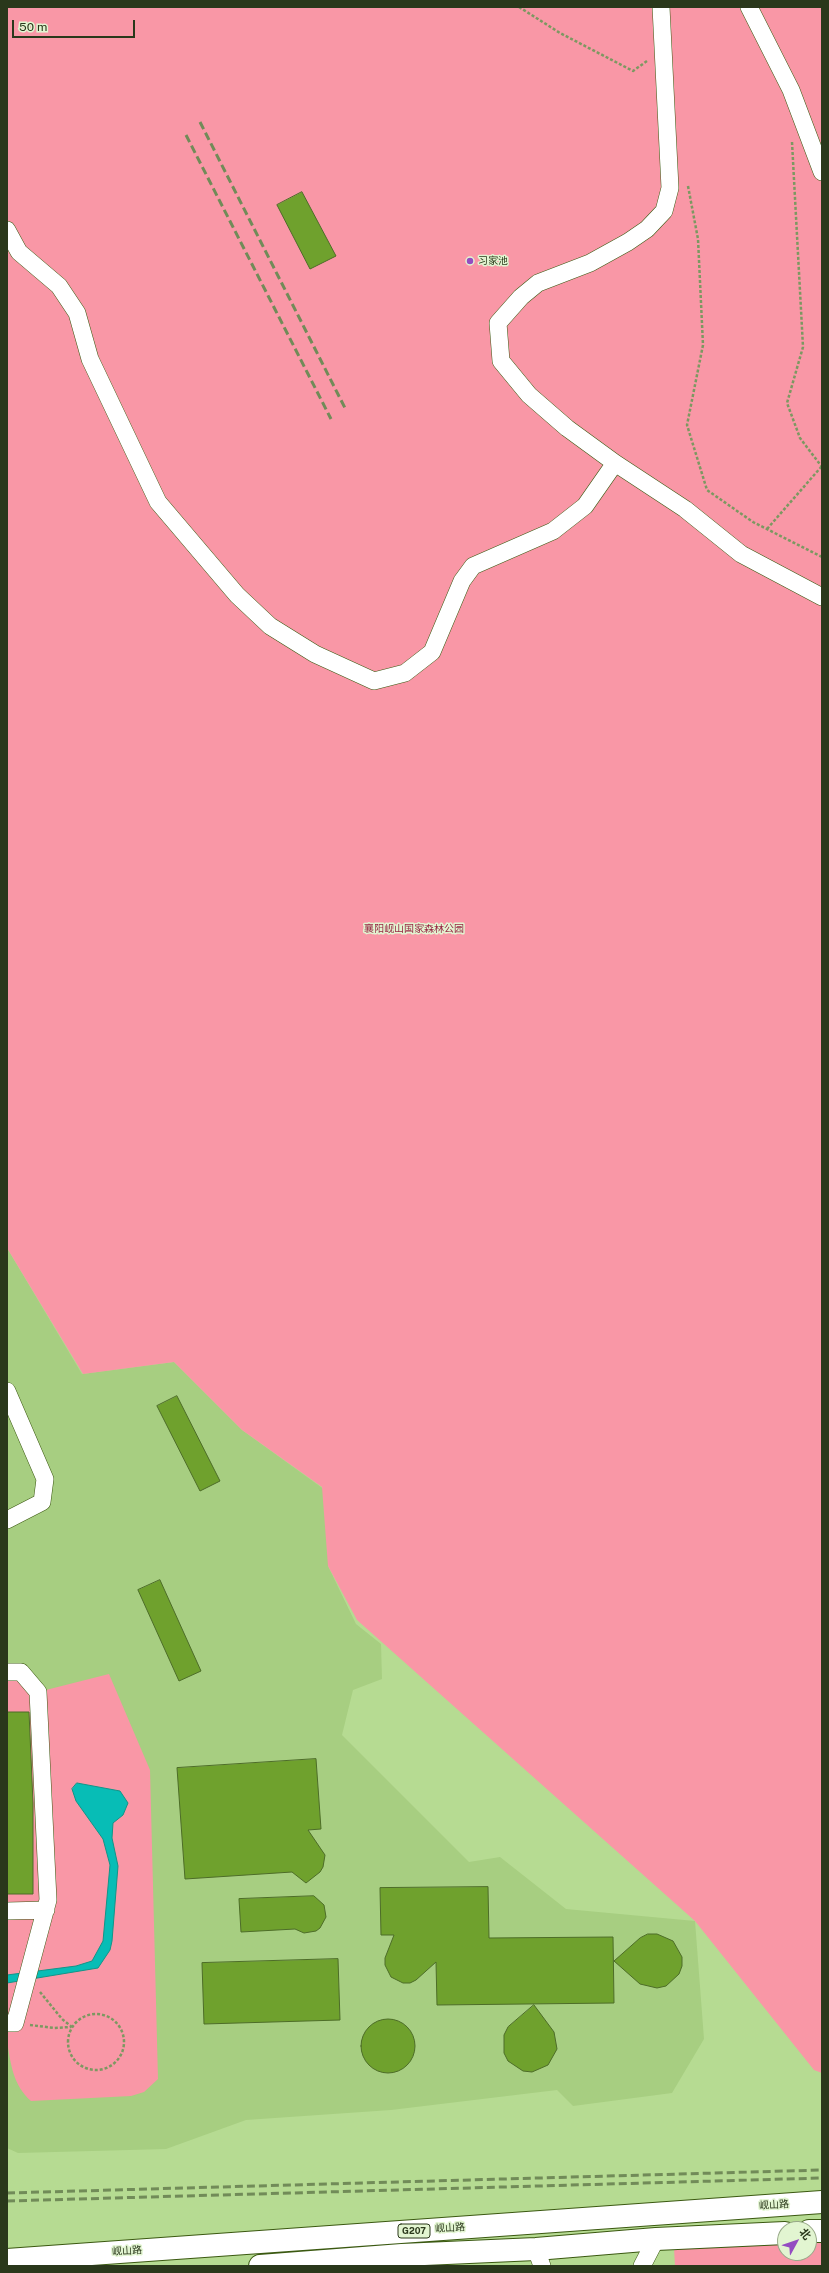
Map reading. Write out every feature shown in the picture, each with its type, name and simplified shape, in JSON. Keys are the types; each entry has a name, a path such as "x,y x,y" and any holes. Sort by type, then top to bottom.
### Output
{"highway":[{"name":"岘山路","path":"7,2260 822,2202"},
{"path":"260,2266 539,2257 656,2239 777,2233"}],"street":[{"path":"661,7 670,188 664,212 648,229 628,242 590,263 538,283 521,297 498,324 501,361 529,395 567,428 615,463 684,509 741,554 822,597"},
{"path":"749,7 791,90 822,172"},
{"path":"7,230 19,252 59,286 77,313 90,359 158,502 237,596 270,626 315,654 374,681 405,673 432,652 462,581 473,566 553,531 585,506 615,463"},
{"path":"7,1392 45,1479 42,1502 7,1520"},
{"path":"7,1672 21,1672 38,1692 48,1900 28,1975 11,2023"},
{"path":"7,1911 46,1910"},
{"path":"642,2266 656,2239"}],"path":[{"path":"519,7 560,33 633,71 663,49"},
{"path":"767,529 822,467 800,438 787,403 803,347 792,137"},
{"path":"686,179 698,239 703,345 687,425 707,490 753,522 822,557"},
{"path":"28,1975 62,2019 72,2027"},
{"path":"11,2023 54,2028 72,2027 86,2015 104,2014 112,2018 119,2025 124,2038 123,2051 111,2066 103,2069 93,2070 80,2065 71,2054 68,2045 68,2036 72,2027"}],"shaded area":[{"path":"7,1248 82,1374 174,1362 242,1430 332,1495 328,1566 356,1624 381,1644 382,1679 353,1690 342,1735 469,1862 500,1857 566,1909 695,1921 704,2039 672,2093 573,2106 557,2090 391,2110 246,2120 166,2149 18,2153 7,2148"}],"green space":[{"name":"襄阳岘山国家森林公园","path":"7,7 822,7 822,2073 814,2070 695,1921 357,1620 328,1566 322,1487 242,1430 174,1362 83,1374 7,1248"},
{"path":"7,1672 38,1692 109,1674 150,1770 158,2079 144,2092 131,2096 31,2101 20,2088 14,2074 7,2041"},
{"path":"817,2231 822,2231 822,2266 675,2266 674,2248 777,2234 777,2261 817,2261"}],"water":[{"path":"77,1783 120,1791 128,1803 123,1815 113,1823 112,1838 118,1866 110,1950 98,1968 7,1983 7,1975 76,1966 92,1961 103,1941 110,1865 103,1839 76,1801 72,1789"}],"building":[{"path":"302,192 336,256 310,269 277,205"},
{"path":"177,1396 220,1481 200,1491 157,1406"},
{"path":"160,1580 201,1671 179,1681 138,1590"},
{"path":"7,1712 29,1712 33,1803 33,1894 7,1894"},
{"path":"316,1759 321,1829 308,1830 325,1855 323,1867 320,1872 306,1883 292,1872 185,1879 177,1768"},
{"path":"488,1887 489,1938 613,1937 614,2003 437,2005 436,1962 416,1980 410,1983 403,1983 391,1977 385,1965 385,1958 394,1935 381,1935 380,1888"},
{"path":"314,1896 324,1905 326,1917 320,1928 316,1931 304,1933 295,1929 241,1932 239,1899"},
{"path":"648,1934 657,1934 673,1941 682,1957 682,1966 679,1974 666,1986 657,1988 640,1984 614,1961 640,1938"},
{"path":"338,1959 340,2020 204,2024 202,1963"},
{"path":"534,2005 554,2032 557,2049 548,2065 532,2072 523,2071 508,2061 504,2053 504,2035 508,2027"},
{"path":"383,2019 393,2019 407,2027 413,2036 415,2046 413,2056 407,2065 393,2073 383,2073 373,2068 366,2061 361,2051 361,2041 366,2031 373,2024"}],"railway":[{"path":"200,122 346,410"},
{"path":"186,135 331,419"},
{"path":"7,2193 822,2170"},
{"path":"7,2201 822,2178"}],"place":[{"name":"习家池","path":"470,261"}]}
